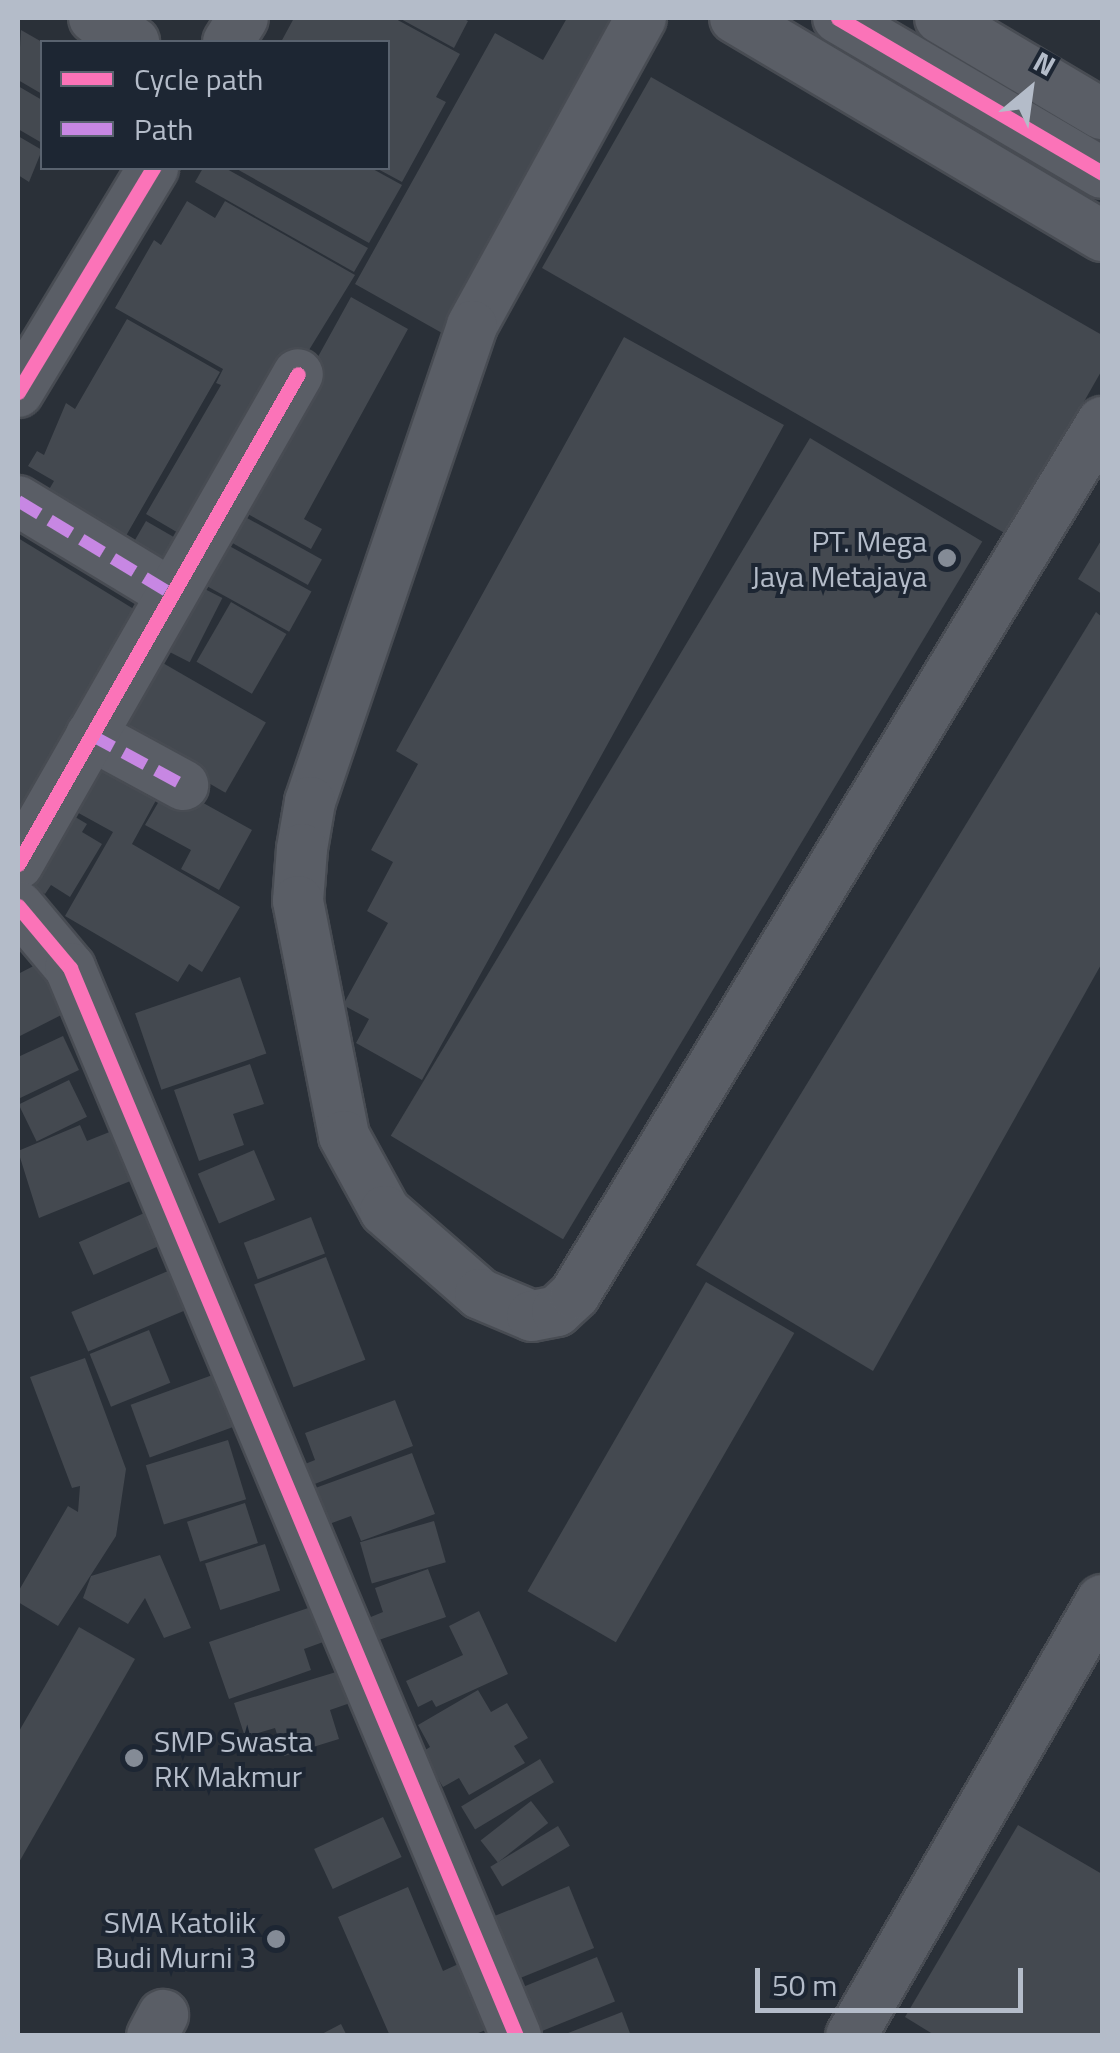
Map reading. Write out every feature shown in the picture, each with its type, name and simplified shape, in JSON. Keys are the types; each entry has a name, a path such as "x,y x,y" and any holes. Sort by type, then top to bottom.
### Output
{"street":[{"path":"94,18 131,40"},
{"path":"229,40 243,18"},
{"path":"641,18 472,326 310,802 302,850 298,901 344,1136 385,1211 480,1294 532,1316 557,1311 575,1294 1102,422"},
{"path":"735,18 1102,236"},
{"path":"838,18 1102,173"},
{"path":"940,18 1102,114"},
{"path":"18,392 34,328 152,170"},
{"path":"18,864 298,374"},
{"path":"18,501 170,593"},
{"path":"91,735 183,785"},
{"path":"18,906 70,968 516,2036"},
{"path":"851,2036 1102,1600"}],"building":[{"path":"294,18 394,18 460,54 436,97 446,102 402,182 380,170 390,170 390,40 282,40"},
{"path":"399,18 462,18 468,21 454,48"},
{"path":"567,18 619,18 442,333 355,284 495,33 543,60"},
{"path":"21,30 40,41 40,93 18,80"},
{"path":"651,77 1102,335 1102,370 1008,535 542,268"},
{"path":"18,86 40,99 40,142 18,129"},
{"path":"18,136 40,149 40,155 29,182 18,175"},
{"path":"202,170 229,170 368,248 354,272 195,182"},
{"path":"239,170 375,170 402,185 369,243"},
{"path":"187,201 215,218 225,201 355,275 192,541 146,514 221,385 216,383 223,369 115,308 154,240 161,245"},
{"path":"351,297 408,329 304,519 322,529 311,549 235,507"},
{"path":"127,319 220,372 115,555 37,510 54,481 28,466 37,451 44,455 66,403 75,409"},
{"path":"624,337 784,425 422,1080 356,1043 369,1019 343,1005 388,923 367,911 393,862 371,850 418,764 396,751"},
{"path":"810,438 982,542 563,1239 391,1136"},
{"path":"238,513 322,560 308,585 224,538"},
{"path":"146,521 190,546 169,583 125,557"},
{"path":"18,538 150,619 18,833"},
{"path":"1102,539 1102,594 1078,579"},
{"path":"224,543 311,591 289,632 202,583"},
{"path":"193,583 222,598 190,662 160,647"},
{"path":"231,602 286,634 252,694 196,662"},
{"path":"1096,612 1102,617 1102,963 873,1371 696,1265"},
{"path":"149,655 266,722 225,793 108,725"},
{"path":"91,755 160,793 132,844 240,907 202,972 189,964 178,982 65,916 113,832 64,805"},
{"path":"169,784 252,830 219,890 181,869 191,850 145,825"},
{"path":"62,809 87,824 82,832 102,844 70,897 51,885 45,894 20,879"},
{"path":"51,957 77,1007 18,1037 18,974"},
{"path":"240,977 266,1054 161,1090 135,1013"},
{"path":"63,1036 79,1070 18,1099 18,1057"},
{"path":"250,1064 264,1104 233,1114 244,1145 199,1161 174,1090"},
{"path":"69,1080 87,1117 37,1141 19,1105"},
{"path":"80,1125 87,1141 112,1131 133,1180 39,1218 18,1151"},
{"path":"254,1150 275,1200 219,1224 198,1174"},
{"path":"151,1210 166,1243 93,1275 79,1242"},
{"path":"311,1217 325,1253 258,1279 244,1243"},
{"path":"326,1257 365,1360 294,1387 254,1285"},
{"path":"168,1271 185,1311 88,1352 71,1312"},
{"path":"706,1282 794,1333 616,1642 528,1591"},
{"path":"149,1330 170,1383 111,1407 90,1354"},
{"path":"85,1358 126,1469 116,1536 58,1626 18,1602 18,1592 68,1506 78,1512 80,1486 72,1488 30,1377"},
{"path":"218,1373 237,1426 150,1457 131,1405"},
{"path":"395,1400 413,1446 312,1485 305,1464 315,1460 305,1433"},
{"path":"228,1440 246,1499 164,1524 146,1465"},
{"path":"412,1453 435,1514 361,1541 351,1516 321,1527 307,1491"},
{"path":"245,1503 258,1543 200,1562 187,1522"},
{"path":"434,1521 446,1562 372,1584 360,1542"},
{"path":"265,1544 280,1591 220,1610 205,1563"},
{"path":"160,1555 191,1628 164,1638 145,1598 128,1624 83,1598 91,1576"},
{"path":"428,1569 446,1617 370,1643 361,1621 383,1612 375,1588"},
{"path":"314,1606 326,1641 304,1649 311,1670 229,1699 209,1642"},
{"path":"479,1611 508,1674 436,1707 432,1700 418,1707 406,1681 463,1655 449,1626"},
{"path":"79,1627 135,1659 18,1864 18,1733"},
{"path":"346,1669 356,1701 330,1710 339,1739 284,1756 275,1728 245,1737 234,1703"},
{"path":"478,1690 491,1712 507,1703 528,1738 514,1746 525,1763 469,1795 459,1778 443,1787 422,1752 430,1747 418,1725"},
{"path":"540,1759 554,1782 475,1830 461,1806"},
{"path":"531,1801 548,1823 498,1862 481,1840"},
{"path":"383,1817 402,1857 333,1889 314,1849"},
{"path":"1018,1825 1102,1874 1102,2036 936,2036 905,2017"},
{"path":"558,1826 570,1846 502,1886 490,1867"},
{"path":"569,1886 594,1948 508,1983 483,1921"},
{"path":"408,1887 443,1971 465,1961 493,2027 471,2036 390,2036 338,1917"},
{"path":"597,1957 615,2002 537,2033 519,1988"},
{"path":"622,2012 631,2036 563,2036 563,2035"},
{"path":"341,2024 347,2036 318,2036"}],"marked path":[{"path":"18,501 170,593"},
{"path":"91,735 183,785"}],"cycle path":[{"path":"838,18 1102,173"},
{"path":"18,392 152,170"},
{"path":"18,864 298,374"},
{"path":"18,906 70,968 516,2036"}],"place":[{"name":"PT. Mega Jaya Metajaya","path":"947,558"},
{"name":"SMP Swasta RK Makmur","path":"134,1758"},
{"name":"SMA Katolik Budi Murni 3","path":"276,1939"}]}
